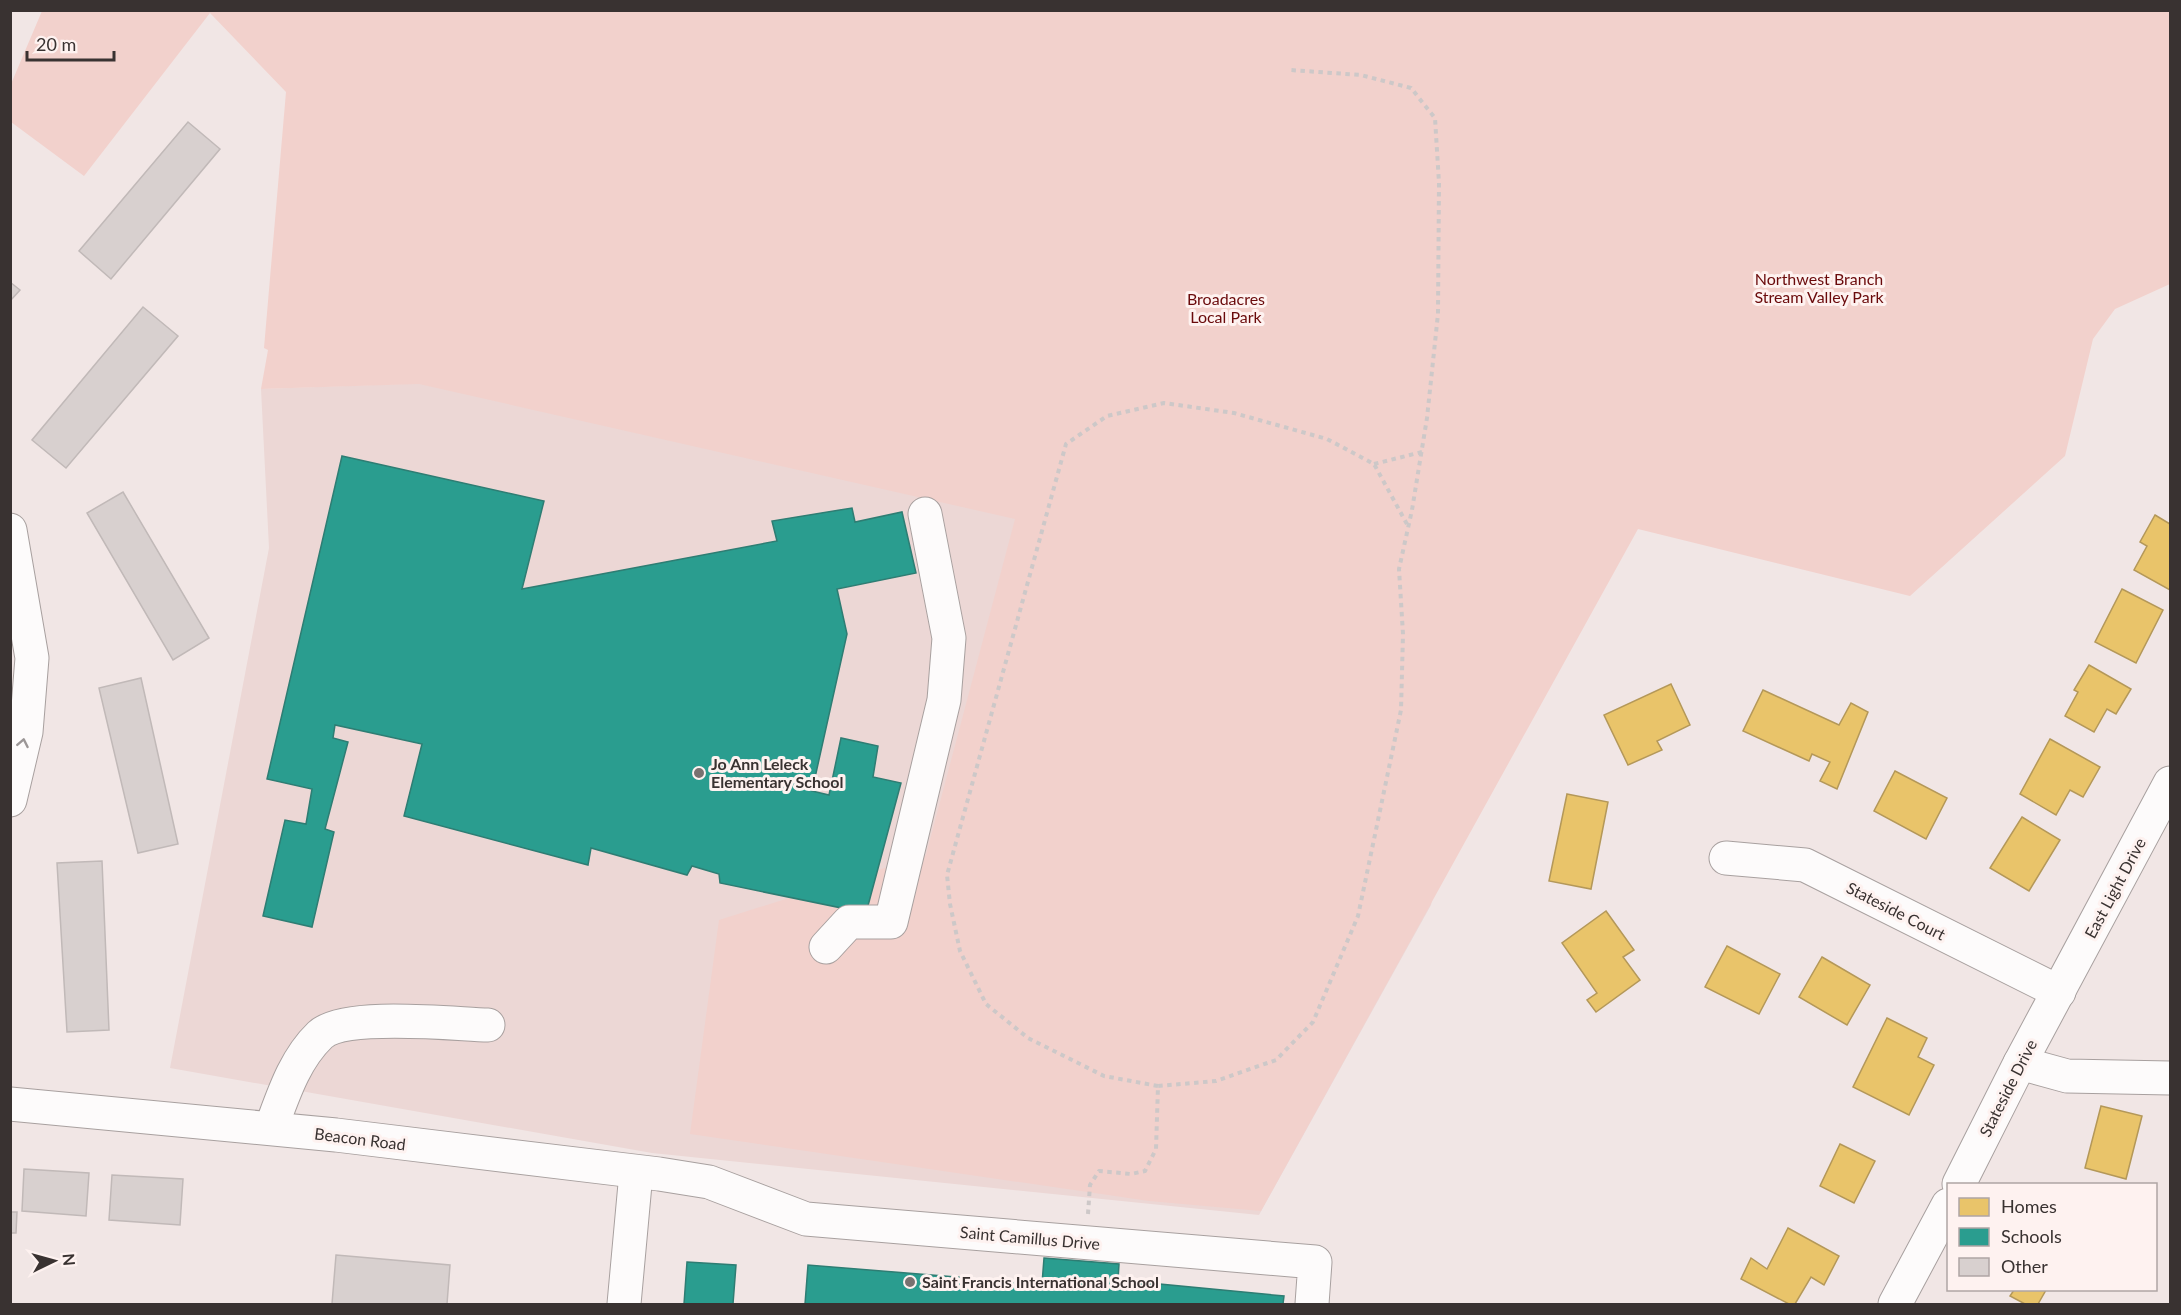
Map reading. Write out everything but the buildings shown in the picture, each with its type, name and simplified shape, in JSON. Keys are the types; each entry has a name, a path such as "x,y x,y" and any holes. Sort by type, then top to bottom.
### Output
{"street":[{"path":"826,946 849,922 891,922 944,700 950,638 925,514"},
{"path":"10,530 32,657 26,732 10,800"},
{"name":"East Light Drive","path":"2059,992 2170,783"},
{"name":"Stateside Court","path":"1726,858 1805,866 2059,992"},
{"name":"Stateside Drive","path":"1960,1183 2020,1063 2059,992"},
{"path":"271,1128 293,1071 321,1033 354,1012 488,1025"},
{"path":"2020,1063 2067,1076 2170,1078"},
{"name":"Beacon Road","path":"10,1104 271,1128 710,1182"},
{"path":"624,1305 636,1173"},
{"name":"Saint Camillus Drive","path":"710,1182 806,1219 1315,1262 1311,1305"},
{"path":"1895,1305 1940,1245 1947,1210"}],"path":[{"path":"1290,70 1361,75 1411,88 1435,118 1439,183 1438,314 1422,452 1408,527 1399,569 1403,634 1401,710 1358,916 1313,1022 1276,1060 1216,1081 1158,1086 1104,1076 1028,1038 986,1004 960,951 950,904 947,875 1066,444 1107,416 1164,403 1234,413 1317,436 1374,464 1408,527"},
{"path":"1374,464 1422,452"},
{"path":"1087,1223 1090,1185 1100,1171 1131,1174 1145,1171 1156,1149 1158,1086"}],"shaded area":[{"path":"1516,10 1494,570 1431,905 1259,1215 652,1153 170,1068 269,548 261,389 719,373"}],"green space":[{"name":"Broadacres Local Park","path":"42,11 2170,11 2170,284 2115,309 2093,339 2065,456 1910,596 1638,529 1261,1211 1149,1201 690,1134 719,920 926,855 1015,519 419,384 261,389 268,350 264,348 286,92 210,13 84,176 11,122 11,84"}],"place":[{"name":"Jo Ann Leleck Elementary School","path":"699,773"},
{"name":"Saint Francis International School","path":"910,1282"}],"park label":[{"name":"Northwest Branch Stream Valley Park","path":"1819,288"}]}
